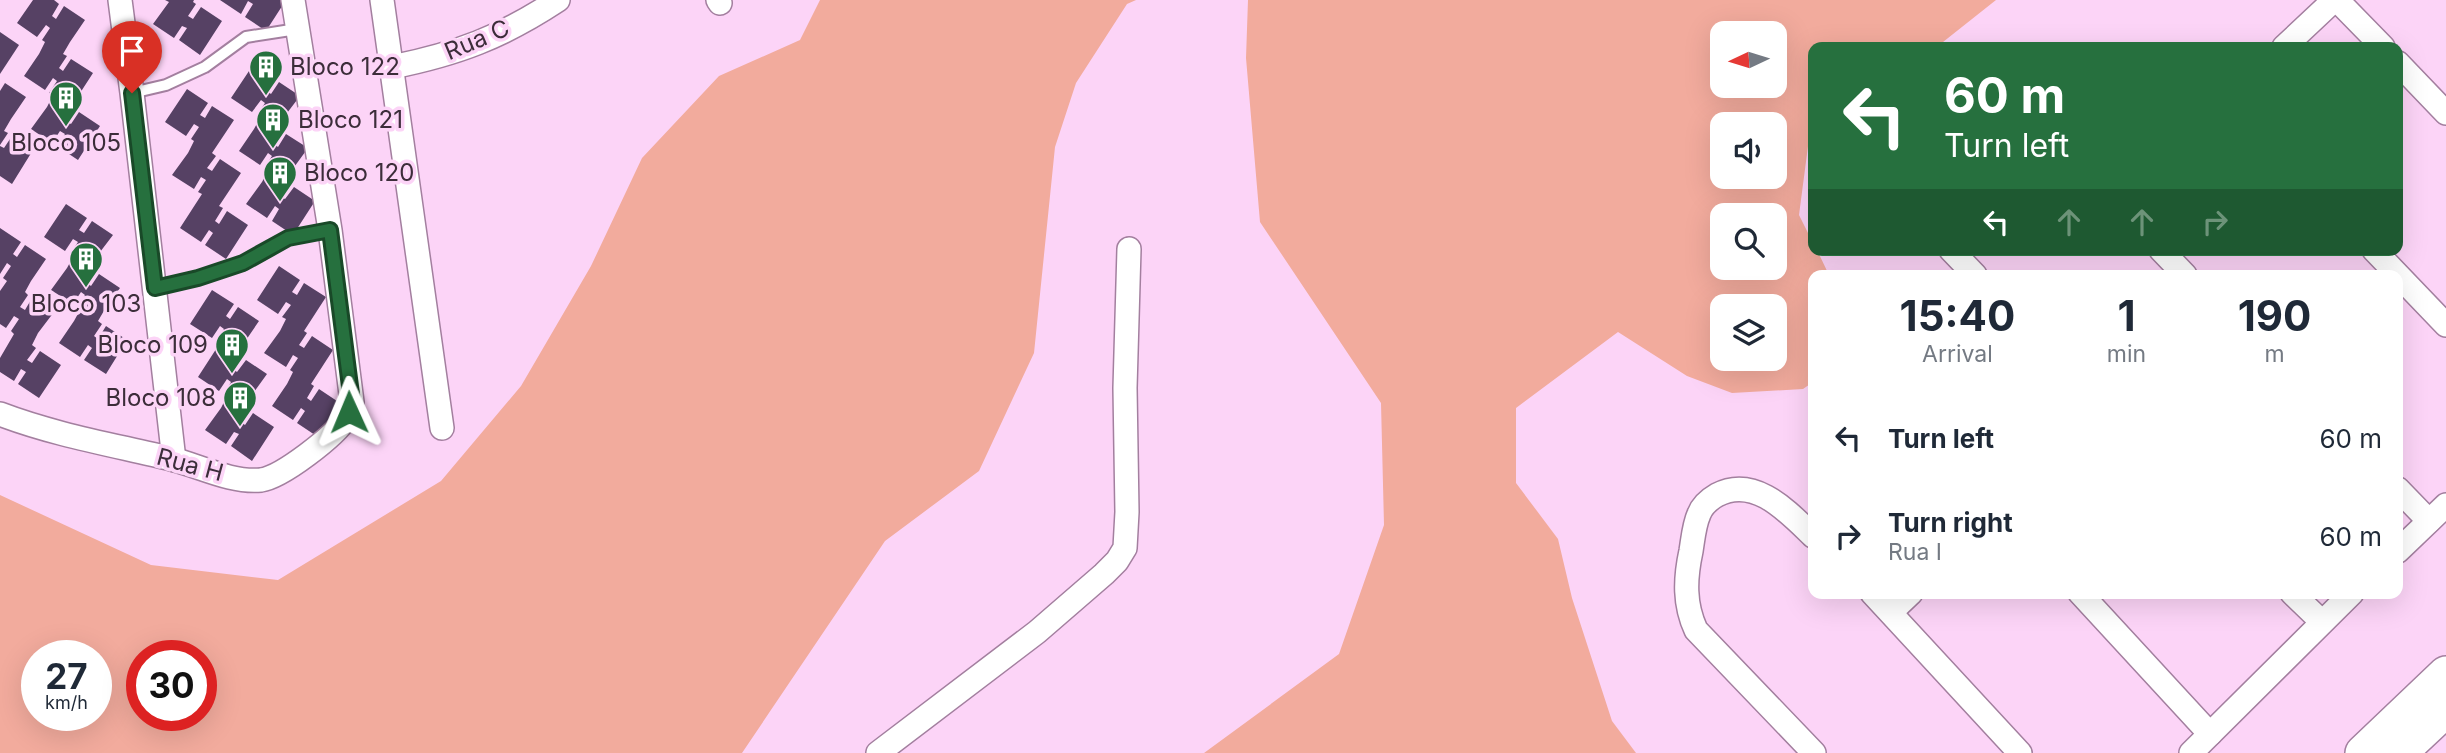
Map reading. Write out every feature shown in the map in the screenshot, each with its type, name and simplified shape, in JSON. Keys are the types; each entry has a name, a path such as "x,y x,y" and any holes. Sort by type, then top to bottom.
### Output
{"main road":[{"path":"2363,753 2439,692"},
{"path":"2399,753 2439,692"}],"street":[{"path":"120,0 174,460"},
{"path":"293,0 330,230"},
{"path":"382,0 442,428"},
{"path":"2290,42 2336,0 2378,42"},
{"name":"Rua C","path":"392,67 438,58 496,36 547,3"},
{"path":"2403,67 2446,113"},
{"name":"Rua H","path":"0,414 61,433 174,460 230,477 257,481 281,473 337,429 346,419 352,402 330,230"},
{"path":"878,753 1037,632 1104,574 1125,548 1125,388 1129,249"},
{"path":"1957,256 1970,270"},
{"path":"2167,256 2180,270"},
{"path":"2380,256 2393,270"},
{"path":"2403,280 2446,325"},
{"path":"1808,532 1784,509 1759,494 1742,488 1724,491 1710,499 1699,513 1686,589 1689,614 1696,629 1814,753"},
{"path":"2403,494 2429,521"},
{"path":"2403,546 2446,505"},
{"path":"1878,599 2020,753"},
{"path":"1891,612 1905,599"},
{"path":"2086,599 2210,734"},
{"path":"2298,599 2322,622"},
{"path":"2191,753 2346,599"}],"lane":[{"path":"132,93 166,85 205,68 246,37 297,29"},
{"path":"155,288 198,278 243,263 288,238 330,230"}],"shaded area":[{"path":"820,0 1136,0 1127,4 1076,83 1055,147 1034,353 979,471 885,541 742,753 0,753 0,495 151,565 278,580 441,481 521,386 591,266 642,158 719,76 800,40"},
{"path":"1248,0 1996,0 1943,42 1808,42 1808,146 1799,215 1808,233 1808,256 1820,256 1827,270 1808,270 1808,386 1803,389 1732,393 1687,376 1618,332 1516,408 1516,483 1558,539 1572,598 1612,721 1636,753 1204,753 1339,654 1384,525 1381,403 1260,222 1246,58"}],"building":[{"path":"33,0 54,0 59,4 52,16 56,19 64,6 85,20 63,54 67,56 59,68 63,71 71,59 93,73 71,107 74,109 66,121 71,124 79,112 100,126 78,160 57,146 65,134 60,131 52,143 31,129 47,107 53,95 49,93 57,81 53,78 45,90 24,76 39,54 45,42 42,40 50,28 46,25 37,37 17,23"},
{"path":"165,0 194,0 196,4 188,16 193,19 201,7 222,21 200,55 179,40 187,28 182,26 174,38 153,24 169,2"},
{"path":"220,0 286,0 266,31 245,17 253,4 248,1 241,14"},
{"path":"0,32 19,45 0,74"},
{"path":"253,65 274,79 267,91 271,94 279,82 300,96 284,117 278,129 282,132 274,144 278,147 286,134 308,148 292,170 286,182 289,184 281,197 285,199 294,187 315,201 293,235 272,221 279,209 275,206 267,218 246,204 268,171 264,168 272,156 268,153 260,165 239,151 260,118 257,115 265,103 261,100 252,112 231,98"},
{"path":"5,83 26,97 4,131 8,133 0,145 0,91"},
{"path":"187,89 208,103 200,115 205,118 212,106 234,120 212,153 216,156 207,168 212,171 220,159 241,173 219,206 223,208 215,221 219,224 227,211 248,225 226,259 205,245 213,233 209,230 201,242 180,228 202,194 198,192 206,180 201,177 194,189 172,175 188,153 194,141 191,139 199,127 194,124 186,136 165,122"},
{"path":"12,136 33,150 12,184 0,176 0,146 4,148"},
{"path":"66,204 87,218 79,230 84,233 92,221 113,235 97,256 91,268 94,271 87,283 91,286 99,274 120,288 98,321 102,324 94,336 98,339 106,326 127,340 106,374 84,360 92,348 88,345 80,357 59,343 80,310 77,307 85,295 81,292 73,304 51,290 67,268 73,257 70,254 78,242 73,239 65,251 44,237"},
{"path":"0,228 21,242 13,254 17,257 25,245 46,259 25,292 28,295 20,307 25,310 32,298 54,312 38,333 32,345 36,348 27,360 32,363 40,351 61,365 39,398 18,384 26,372 21,369 14,381 0,372 0,358 19,319 14,316 6,328 0,324 0,291 7,281 3,278 11,266 7,263 0,274"},
{"path":"279,266 300,280 292,292 297,295 304,283 326,297 304,331 307,333 299,345 304,348 312,336 333,350 311,384 314,386 307,398 311,401 319,389 340,403 318,437 297,423 305,411 301,408 293,420 272,406 287,384 293,372 290,370 298,358 293,355 286,367 264,353 280,331 286,319 282,317 291,305 286,302 278,314 257,300"},
{"path":"212,290 234,304 226,316 230,319 238,307 259,321 244,343 238,355 241,357 233,369 237,372 246,360 267,374 251,396 245,408 248,410 241,422 245,425 253,413 274,427 252,461 231,446 239,434 234,432 226,444 205,430 221,408 227,396 224,394 231,382 227,379 219,391 198,377 220,343 216,341 224,329 220,326 212,338 190,324"}],"place":[{"name":"Bloco 122","path":"266,97"},
{"name":"Bloco 105","path":"66,128"},
{"name":"Bloco 121","path":"273,150"},
{"name":"Bloco 120","path":"280,203"},
{"name":"Bloco 103","path":"86,289"},
{"name":"Bloco 109","path":"232,375"},
{"name":"Bloco 108","path":"240,428"}],"route":[{"path":"132,93 155,288 198,278 243,263 288,238 330,230 352,402 349,412"}]}
